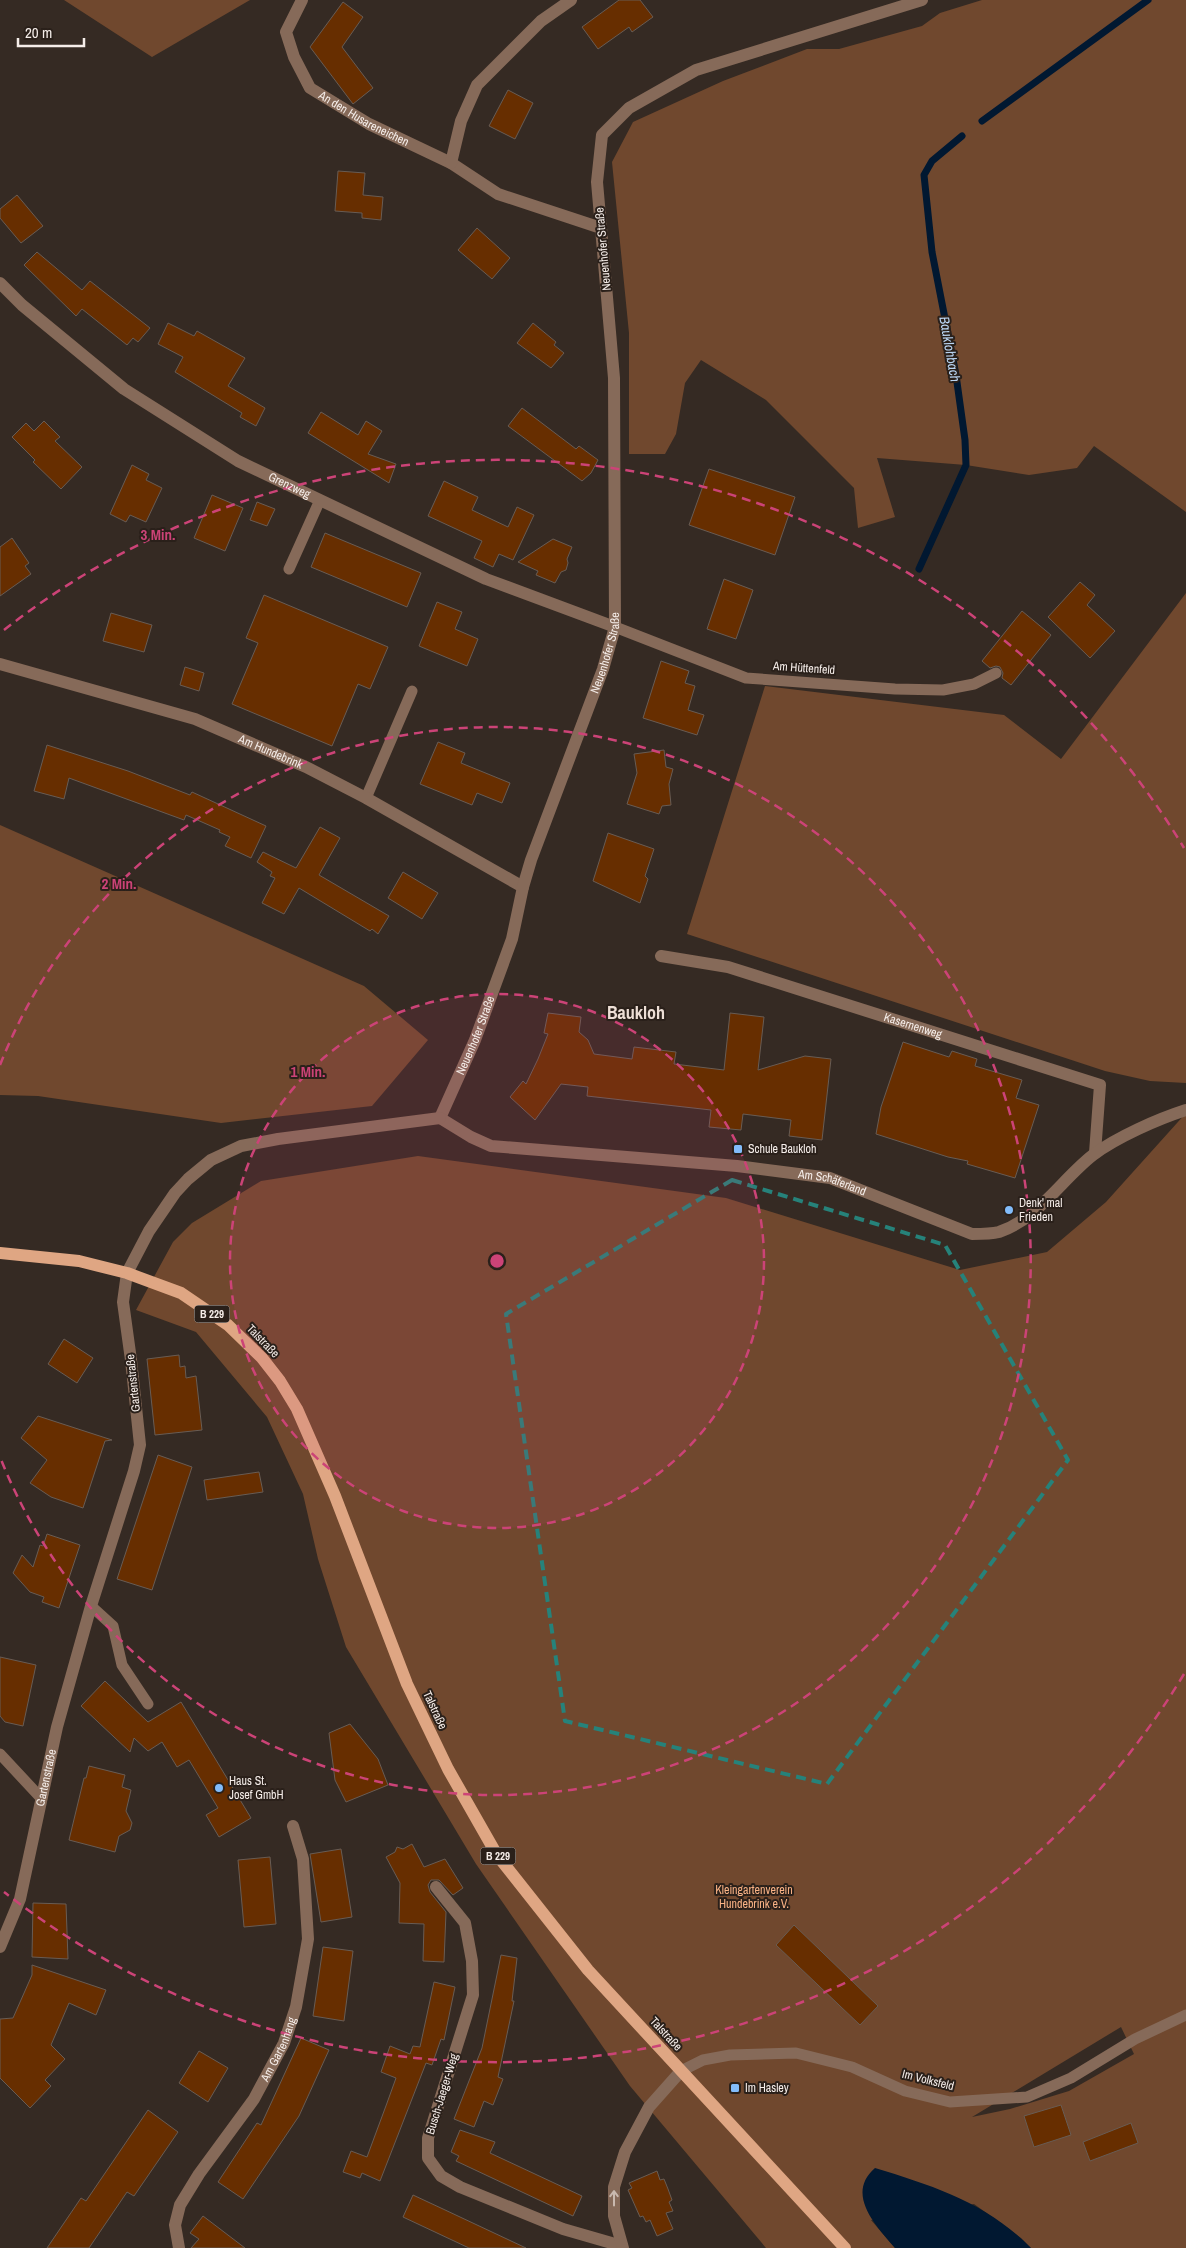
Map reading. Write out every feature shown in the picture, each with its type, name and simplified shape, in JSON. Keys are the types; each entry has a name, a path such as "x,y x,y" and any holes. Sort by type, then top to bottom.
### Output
{"main road":[{"name":"Talstraße","path":"0,1253 79,1261 127,1273 181,1293 228,1325 262,1358 280,1381 297,1409 335,1496 408,1684 448,1769 497,1855 588,1970 846,2248"}],"street":[{"name":"An den Husareneichen","path":"302,0 286,32 294,57 310,88 369,124 451,163 498,194 601,228"},
{"path":"451,163 461,121 477,85 541,21 571,0"},
{"name":"Neuenhofer Straße","path":"440,1118 475,1040 512,939 523,887 603,669 615,627 614,378 597,182 602,135 629,108 696,70 922,0"},
{"name":"Grenzweg","path":"0,283 22,305 124,389 238,461 486,580 615,627"},
{"name":"Am Hundebrink","path":"0,664 195,720 306,768 366,798 523,887"},
{"name":"Kasernenweg","path":"661,956 728,967 1100,1085 1096,1153"},
{"name":"Am Schäferland","path":"440,1118 471,1137 492,1146 737,1166 830,1178 972,1234 997,1232 1014,1226 1036,1209 1080,1165 1096,1153 1158,1119 1186,1110"},
{"path":"127,1273 149,1231 175,1193 188,1179 211,1160 226,1152 260,1142 440,1118"},
{"name":"Gartenstraße","path":"0,1947 20,1899 57,1727 91,1606 134,1471 140,1445 123,1302 127,1273"},
{"name":"Am Gartenhang","path":"178,2248 175,2225 180,2205 199,2174 254,2099 284,2043 296,2007 308,1939 303,1859 293,1826"},
{"name":"Busch-Jaeger-Weg","path":"436,1887 465,1922 472,1961 473,1995 428,2138 428,2158 441,2176 460,2187 563,2229 623,2247"},
{"path":"623,2247 614,2216 614,2187 624,2152 649,2107 681,2071"}],"lane":[{"path":"289,569 320,500"},
{"name":"Am Hüttenfeld","path":"615,627 746,678 895,689 943,690 974,684 996,673"},
{"path":"366,798 412,691"},
{"path":"91,1606 113,1626 122,1665 148,1704"},
{"path":"0,1754 41,1798"},
{"name":"Im Volksfeld","path":"681,2071 703,2060 730,2055 796,2053 852,2067 905,2091 950,2102 1027,2097 1071,2078 1135,2040 1186,2014"}],"highlighted area":[{"path":"732,1180 945,1245 1068,1460 827,1784 565,1721 506,1314"}],"green space":[{"path":"64,0 250,0 152,57"},
{"path":"982,0 1186,0 1186,512 1094,446 1077,468 1029,475 966,465 877,458 895,517 858,528 854,488 766,400 701,360 685,383 676,434 665,454 629,454 629,333 612,162 633,122 723,81 807,49 839,49 922,26 940,13"},
{"path":"1186,593 1186,1083 1150,1081 1105,1071 687,934 765,686 1004,715 1061,759"},
{"path":"0,825 364,986 428,1040 372,1106 221,1123 38,1096 0,1095"},
{"name":"Kleingartenverein Hundebrink e.V.","path":"1186,1113 1186,2248 1031,2248 1021,2238 974,2204 871,2220 895,2248 766,2248 630,2086 476,1864 346,1647 318,1559 303,1494 267,1417 196,1332 136,1310 173,1242 192,1223 261,1181 418,1156 726,1198 960,1270 1047,1252 1106,1202","holes":["1121,2027 1134,2054 1069,2091 1010,2109 972,2117"]}],"water":[{"path":"875,2168 939,2189 959,2198 996,2219 1031,2248 895,2248 872,2220 863,2199 863,2188 866,2178"}],"building":[{"path":"619,0 640,0 653,17 632,32 629,27 598,49 582,27"},
{"path":"343,2 363,17 342,47 373,88 353,104 310,47"},
{"path":"508,90 533,103 515,139 489,126"},
{"path":"338,171 365,173 363,195 383,197 381,220 362,218 362,213 335,211"},
{"path":"17,195 43,226 21,243 0,218 0,209"},
{"path":"477,228 510,258 492,279 458,250"},
{"path":"37,252 82,290 90,281 150,328 138,342 133,338 127,345 82,309 76,316 24,265"},
{"path":"168,323 194,336 197,331 245,358 228,386 265,408 256,426 240,417 242,413 175,372 183,357 158,344"},
{"path":"533,323 556,342 554,345 564,353 551,368 517,343"},
{"path":"522,408 576,449 579,446 598,460 591,473 582,481 508,426"},
{"path":"321,412 358,435 366,421 382,431 368,454 396,464 389,483 308,433"},
{"path":"44,421 60,437 55,441 82,467 61,489 33,462 35,460 12,437 26,423 34,431"},
{"path":"132,465 149,474 146,480 162,488 146,522 130,515 126,522 110,514"},
{"path":"709,469 795,497 775,555 689,525"},
{"path":"444,481 478,497 472,510 508,527 517,507 534,515 513,560 499,554 493,567 474,558 482,541 428,516"},
{"path":"212,495 243,508 225,551 194,538"},
{"path":"257,502 275,509 267,526 250,520"},
{"path":"325,533 421,573 407,607 311,567"},
{"path":"12,538 29,563 25,566 31,574 0,596 0,547"},
{"path":"553,539 572,547 567,559 566,570 561,572 555,583 536,575 538,571 518,562"},
{"path":"724,579 753,590 736,639 707,629"},
{"path":"1080,582 1095,595 1087,605 1115,631 1090,658 1048,617"},
{"path":"264,595 388,647 370,689 358,684 332,746 232,704 258,643 246,638"},
{"path":"437,602 462,612 455,629 478,639 467,666 419,646"},
{"path":"1022,611 1051,635 1011,685 1002,678 1003,673 1000,667 990,668 982,661"},
{"path":"111,613 152,625 144,652 103,641"},
{"path":"661,661 689,671 685,683 695,686 688,710 704,715 697,735 643,718"},
{"path":"185,667 204,673 199,691 180,685"},
{"path":"438,742 465,753 461,763 510,783 502,803 477,793 472,805 420,784"},
{"path":"47,745 128,771 190,795 192,792 266,826 251,858 225,846 230,837 219,832 220,830 186,815 184,820 69,778 64,799 34,791"},
{"path":"664,750 666,767 673,769 669,784 671,805 662,806 659,814 627,804 637,773 634,754"},
{"path":"320,827 340,838 319,875 389,916 378,934 299,888 284,914 262,903 275,878 270,876 272,872 257,862 263,852 296,868"},
{"path":"608,833 654,849 645,876 648,879 640,903 593,881"},
{"path":"403,872 438,893 422,919 388,898"},
{"path":"548,1013 581,1017 579,1032 588,1040 594,1054 632,1059 634,1047 676,1052 674,1064 724,1070 730,1013 764,1017 758,1070 805,1056 831,1059 822,1140 789,1136 791,1120 743,1114 741,1130 709,1127 711,1110 587,1096 588,1087 561,1084 535,1120 510,1097 523,1081 526,1084 538,1059 548,1034 544,1033"},
{"path":"903,1042 949,1057 952,1051 977,1059 975,1066 1022,1080 1016,1098 1039,1105 1015,1178 967,1164 968,1161 948,1157 876,1134 881,1107"},
{"path":"64,1339 93,1358 77,1383 48,1364"},
{"path":"179,1355 180,1367 185,1366 186,1378 196,1376 202,1430 155,1435 147,1359"},
{"path":"38,1416 112,1440 105,1441 83,1508 51,1497 30,1483 47,1460 21,1438"},
{"path":"158,1455 192,1467 152,1590 117,1579"},
{"path":"259,1472 263,1492 207,1500 204,1480"},
{"path":"47,1534 80,1545 59,1608 42,1602 44,1597 30,1592 13,1573 22,1555 33,1567 40,1545 43,1546"},
{"path":"0,1657 36,1665 23,1726 5,1722 0,1716"},
{"name":"Haus St. Josef GmbH","path":"105,1681 148,1722 181,1702 251,1818 219,1837 206,1815 218,1808 189,1760 177,1767 162,1742 148,1751 134,1738 130,1752 81,1706"},
{"path":"350,1724 378,1759 388,1785 346,1802 335,1780 329,1733"},
{"path":"89,1766 125,1775 122,1787 131,1790 126,1811 132,1823 130,1830 119,1836 115,1852 69,1840 84,1778 86,1778"},
{"path":"412,1844 424,1867 445,1859 463,1888 453,1895 439,1880 431,1880 428,1885 430,1892 446,1912 444,1962 423,1961 424,1924 399,1923 400,1883 386,1857 395,1852 397,1847 403,1849"},
{"path":"341,1849 352,1917 321,1922 310,1854"},
{"path":"270,1857 276,1924 244,1927 238,1860"},
{"path":"33,1903 66,1904 68,1959 32,1957"},
{"path":"794,1925 878,2006 860,2025 776,1945"},
{"path":"323,1947 353,1951 344,2021 313,2016"},
{"path":"501,1955 517,1958 512,2001 514,2001 498,2077 503,2079 493,2105 484,2101 474,2127 454,2119 482,2048"},
{"path":"32,1965 106,1990 96,2015 69,2003 51,2045 65,2059 45,2080 51,2086 30,2108 0,2078 0,2019 13,2018 32,1975"},
{"path":"434,1982 455,1987 444,2040 441,2039 432,2065 426,2063 380,2181 362,2173 360,2178 343,2172 351,2151 367,2157 396,2078 381,2072 390,2046 410,2054 413,2046 420,2047"},
{"path":"301,2038 329,2050 299,2116 243,2199 218,2182 257,2123 261,2125"},
{"path":"199,2051 228,2068 208,2102 179,2083"},
{"path":"1061,2105 1071,2135 1034,2147 1024,2116"},
{"path":"148,2110 178,2132 134,2196 127,2192 89,2248 47,2248 81,2198 86,2201"},
{"path":"1131,2123 1138,2143 1090,2161 1083,2142"},
{"path":"460,2130 495,2142 490,2153 582,2196 573,2216 456,2161 459,2156 451,2152"},
{"path":"657,2171 660,2180 664,2179 672,2200 669,2202 673,2211 666,2213 673,2229 657,2236 650,2220 646,2222 643,2216 640,2217 628,2190 632,2188 629,2183"},
{"path":"413,2195 526,2248 469,2248 403,2217"},
{"path":"203,2216 245,2248 191,2248 199,2239 190,2233"}],"waterway":[{"name":"Bauklohbach","path":"982,121 1148,0"},
{"name":"Bauklohbach","path":"919,569 966,465 965,440 956,375 932,252 924,175 932,161 962,136"}],"place":[{"name":"Schule Baukloh","path":"738,1149"},
{"name":"Denk' mal Frieden","path":"1009,1210"},
{"name":"Haus St. Josef GmbH","path":"219,1788"},
{"name":"Im Hasley","path":"735,2088"}],"district":[{"name":"Baukloh","path":"636,1012"}]}
